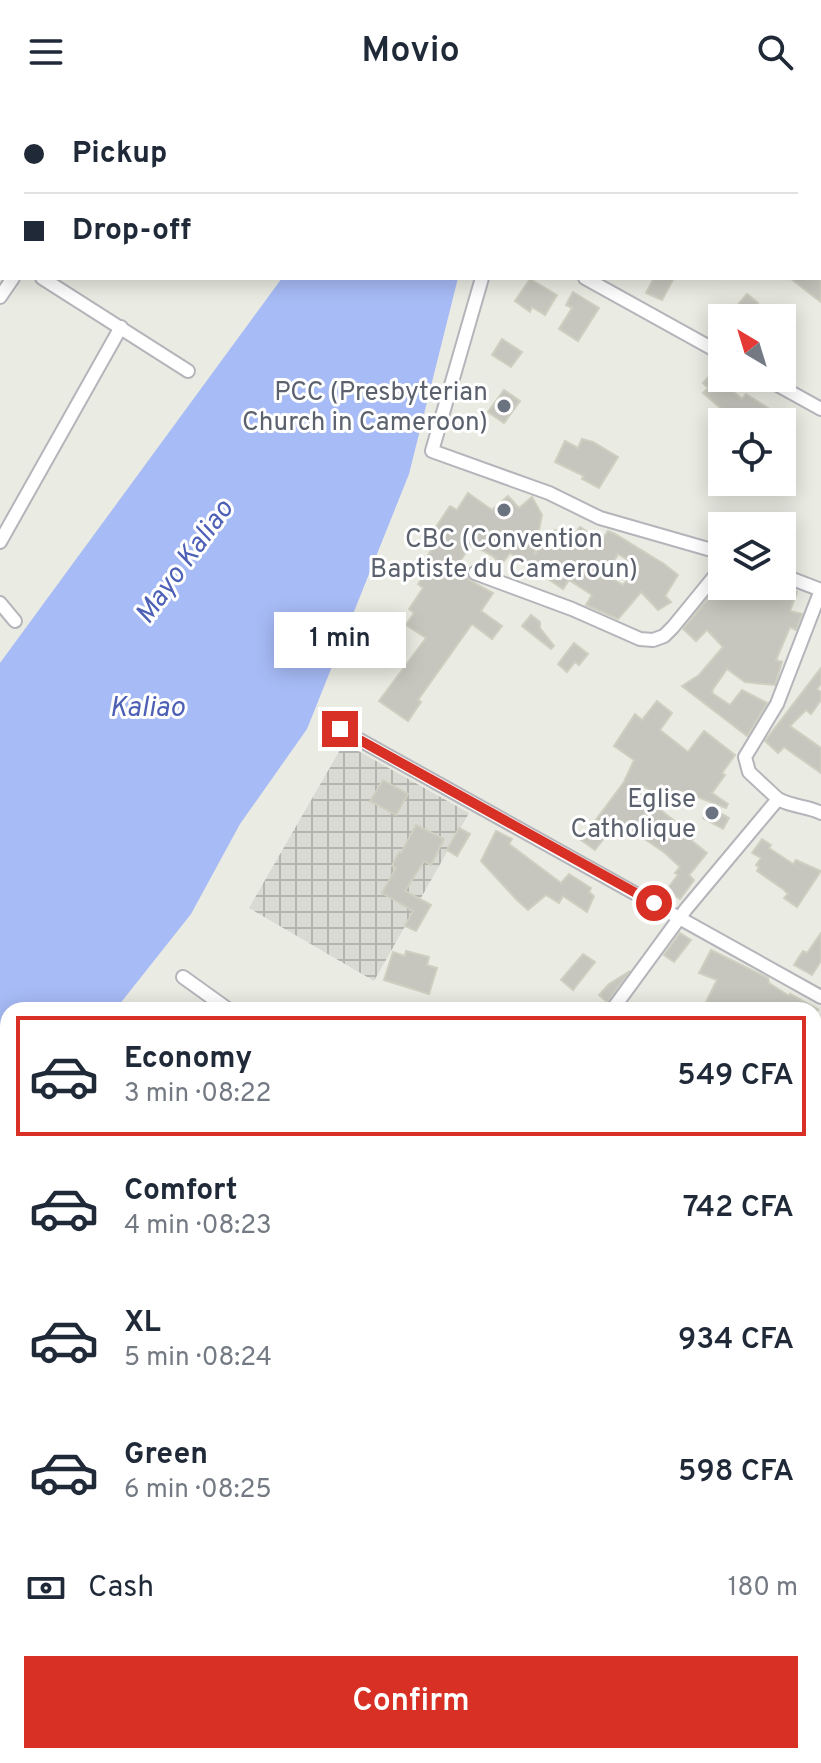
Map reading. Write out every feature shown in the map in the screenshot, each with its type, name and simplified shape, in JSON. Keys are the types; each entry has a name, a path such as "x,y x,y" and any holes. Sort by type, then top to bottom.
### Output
{"street":[{"path":"0,297 12,280"},
{"path":"47,280 188,371"},
{"path":"481,280 432,451 549,493 600,518 708,549"},
{"path":"589,280 708,346"},
{"path":"0,542 121,327"},
{"path":"790,392 821,409"},
{"path":"475,573 572,609 640,639 653,640 664,636 673,627 708,584"},
{"path":"796,580 821,590 777,704 745,757 749,772 778,799 792,806 816,811 821,797"},
{"path":"0,603 15,621"},
{"path":"340,729 821,997"},
{"path":"618,1002 681,917 778,799"},
{"path":"183,977 218,1002"}],"shaded area":[{"path":"344,743 469,813 374,981 249,908"}],"water":[{"name":"Kaliao","path":"281,280 458,280 409,474 307,729 240,824 191,914 121,1002 0,1002 0,663"}],"building":[{"path":"529,280 557,295 545,315 532,307 530,312 515,301"},
{"path":"653,280 673,280 662,300 646,293"},
{"path":"793,280 821,280 821,302"},
{"path":"573,292 599,308 578,341 559,329 572,308 566,305"},
{"path":"747,294 758,303 757,304 739,304"},
{"path":"502,339 522,352 511,367 492,355"},
{"path":"708,388 708,392 734,392 742,399 746,394 768,408 720,408 703,393"},
{"name":"PCC (Presbyterian Church in Cameroon)","path":"504,390 520,401 504,423 488,412"},
{"path":"582,439 618,457 599,488 582,479 584,476 555,462 565,441 578,448"},
{"path":"468,493 492,510 508,496 519,508 532,497 542,515 534,555 555,530 569,541 580,527 601,541 608,531 678,575 665,596 671,602 658,610 641,592 618,619 586,605 592,595 569,580 563,589 510,553 501,565 493,556 471,544 456,568 493,593 481,611 502,626 492,639 472,624 418,700 421,702 408,721 379,701 426,638 406,625 414,613 409,609 423,588 418,584 432,565 425,560 433,547 426,542 450,506 457,510","holes":["618,554 639,567 623,585 606,575"]},
{"path":"708,598 794,600 790,611 802,614 796,630 790,627 776,660 782,662 775,685 745,682 727,669 713,689 712,693 730,705 742,690 767,703 747,736 682,686 699,675 723,647 707,630 696,641 683,629"},
{"path":"531,615 540,622 540,628 554,646 551,649 522,626"},
{"path":"574,643 588,654 579,665 575,662 567,672 558,664"},
{"path":"821,668 821,684 817,689 821,692 821,700 811,714 806,710 790,726 821,748 821,773 784,747 778,753 765,741"},
{"path":"657,701 672,713 660,730 688,752 704,731 735,755 712,793 728,804 726,808 682,791 675,803 639,784 635,790 681,826 694,838 692,841 707,853 689,875 694,880 680,899 667,889 680,867 639,835 625,827 621,832 613,827 595,850 581,840 624,782 634,760 614,746 635,714 642,720"},
{"path":"383,780 408,794 396,815 370,801"},
{"name":"Eglise Catholique","path":"709,807 729,818 723,829 703,818"},
{"path":"416,825 444,839 431,865 424,861 405,891 431,905 416,931 405,926 413,911 382,893 396,868 392,866 399,852"},
{"path":"459,828 470,834 457,856 447,850"},
{"path":"496,831 512,839 509,844 561,883 569,874 591,888 589,892 594,896 587,912 563,896 559,903 546,895 528,910 481,861"},
{"path":"762,839 771,845 769,848 793,864 796,860 821,871 797,907 784,898 788,894 783,889 757,871 759,867 756,865 761,858 752,853"},
{"path":"680,933 691,940 674,962 664,955"},
{"path":"821,933 821,961 812,975 794,965"},
{"path":"711,950 768,978 769,983 804,1002 706,1002 717,980 699,973"},
{"path":"406,951 429,957 427,965 437,968 429,994 384,980 393,952 405,956"},
{"path":"583,954 595,962 573,990 561,980"},
{"path":"630,971 607,1002 599,995 609,984"}],"place":[{"name":"PCC (Presbyterian Church in Cameroon)","path":"504,406"},
{"name":"CBC (Convention Baptiste du Cameroun)","path":"504,510"},
{"name":"Eglise Catholique","path":"712,813"}],"route":[{"path":"340,729 654,903"}],"water label":[{"name":"Mayo Kaliao","path":"183,561"}]}
